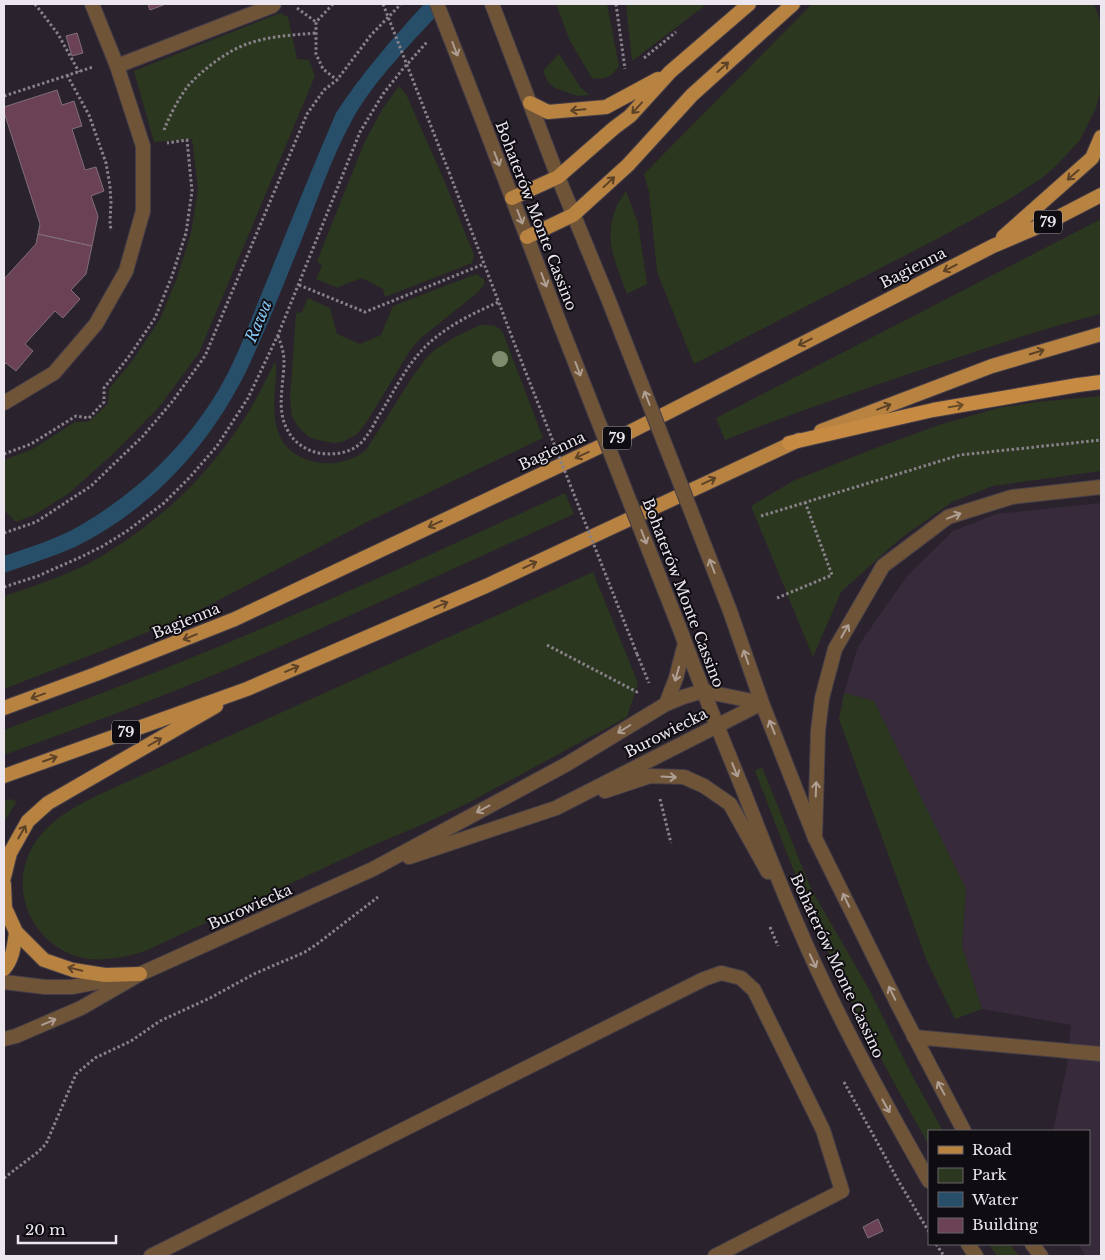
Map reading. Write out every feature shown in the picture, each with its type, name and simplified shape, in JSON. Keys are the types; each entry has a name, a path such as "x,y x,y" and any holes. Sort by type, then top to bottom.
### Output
{"highway":[{"path":"789,443 933,410 1101,382"}],"main road":[{"path":"512,198 558,177 630,116 670,72 749,4"},
{"path":"527,237 573,215 628,165 692,95 793,4"},
{"path":"530,103 548,112 606,107 670,72"},
{"path":"993,246 1092,158 1101,137"},
{"name":"Bagienna","path":"4,708 96,674 244,615 618,438 993,246 1047,223 1101,195"},
{"name":"79","path":"4,776 247,689 486,586 789,443 992,366 1101,334"},
{"path":"4,877 10,853 28,821 48,803 247,689"},
{"path":"4,884 6,908 16,932 44,960 73,970 105,974 140,974"},
{"path":"4,969 14,949 16,932"}],"street":[{"path":"4,403 54,373 96,324 126,272 143,211 143,146 116,66 92,4"},
{"path":"116,66 274,4"},
{"name":"Bohaterów Monte Cassino","path":"437,4 703,691 793,916 850,1038 885,1105 928,1179"},
{"path":"492,4 558,177 730,611 762,703 815,838 914,1037 963,1130"},
{"path":"815,838 818,731 822,698 835,649 883,566 948,517 1012,497 1101,487"},
{"path":"666,704 676,678 683,638"},
{"name":"Burowiecka","path":"4,1039 16,1036 81,1008 140,974 373,869 567,764 666,704 703,691 762,703"},
{"name":"Burowiecka","path":"373,869 556,808 762,703"},
{"path":"556,808 650,776 684,777 704,786 730,804 793,916"},
{"path":"151,1256 704,979 721,973 741,978 754,990 823,1130 842,1190 715,1256"},
{"name":"Burowiecka","path":"4,982 45,987 72,987 140,974"},
{"path":"914,1037 1101,1054"},
{"path":"969,1245 976,1256"},
{"path":"1033,1245 1041,1256"}],"path":[{"path":"35,4 58,34 79,72"},
{"path":"291,4 316,22"},
{"path":"333,4 316,22 316,54 323,69 337,80"},
{"path":"383,4 515,345 650,685"},
{"path":"4,533 36,522 91,486 143,436 172,402 205,356 307,114 324,90 337,80 371,35 401,4"},
{"path":"616,4 625,72 632,66"},
{"path":"640,61 683,27"},
{"path":"161,137 176,105 188,86 205,69 225,55 246,44 271,38 316,33"},
{"path":"4,587 38,576 103,546 128,531 164,503 195,472 217,446 248,398 278,335 360,132 383,94 428,41"},
{"path":"4,96 95,66"},
{"path":"67,76 89,115 106,163 110,186 112,239"},
{"path":"299,284 365,312 484,264"},
{"path":"278,335 283,347 284,360 282,417 292,439 317,453 338,453 356,447 367,436 412,362 425,346 473,313 499,302"},
{"path":"762,516 960,455 1101,440"},
{"path":"777,598 832,575 805,502"},
{"path":"547,645 637,692"},
{"path":"658,791 671,843"},
{"path":"4,1178 46,1144 76,1074 95,1058 131,1040 160,1021 210,998 254,974 305,952 378,896"},
{"path":"937,1245 944,1256"}],"shaded area":[{"path":"1101,503 1101,1256 1085,1256 1080,1245 1090,1245 1090,1130 1053,1130 1067,1066 1071,1025 982,1009 962,946 966,889 874,701 844,693 858,646 907,576 953,531 996,514"}],"green space":[{"path":"556,4 607,4 619,66 611,75 601,79 592,78 570,41"},
{"path":"626,4 707,4 632,61"},
{"path":"812,4 1094,4 1101,23 1101,89 1096,108 1080,140 1056,166 1042,178 1008,200 937,239 694,364 657,272 649,192 644,174"},
{"path":"280,13 288,17 297,59 309,60 315,76 199,353 160,406 114,453 68,494 34,515 16,522 4,509 4,460 33,449 75,422 88,422 108,404 109,389 133,360 160,319 177,278 191,233 198,189 192,139 154,142 134,71"},
{"path":"559,54 581,88 590,95 577,96 555,88 548,82 543,71"},
{"path":"399,86 406,94 444,180 474,255 472,263 385,297 383,289 362,278 338,288 316,279 322,266 317,261 365,141 383,108"},
{"path":"626,191 638,223 647,284 627,294 612,252 611,241 612,220 619,201"},
{"path":"1101,219 1101,314 1045,329 962,356 802,411 725,440 716,418"},
{"path":"476,274 484,279 484,285 477,293 421,338 411,349 366,423 356,435 342,442 335,443 309,437 298,427 292,416 290,399 296,313 302,312 308,298 330,308 337,334 360,344 381,335 393,306"},
{"path":"480,325 496,327 503,333 543,438 367,522 194,613 4,689 4,596 60,576 93,561 122,543 174,503 205,471 232,437 275,362 274,413 279,435 284,444 302,458 315,462 335,463 348,460 366,450 427,357 455,337"},
{"path":"1101,396 1101,471 993,486 952,502 901,538 841,592 813,657 751,506 793,481 939,425 998,408"},
{"path":"565,493 574,514 233,667 147,702 4,755 4,730 220,646 409,564"},
{"path":"593,572 638,683 627,717 470,802 143,952 103,959 79,957 61,949 46,938 35,924 27,908 23,890 24,872 29,854 39,837 48,827 80,804"},
{"path":"844,693 874,701 966,889 962,946 982,1009 955,1019 927,961 839,719"},
{"path":"762,767 814,894 869,989 914,1079 942,1130 928,1130 928,1143 845,987 794,872 755,771"},
{"path":"10,799 16,801 16,803 4,822 4,801"},
{"path":"990,1245 1011,1245 1019,1256 997,1256"}],"water":[{"name":"Rawa","path":"424,4 447,4 382,77 359,108 350,124 330,167 266,328 250,363 242,380 208,434 170,479 125,517 75,547 4,573 4,556 72,530 101,512 140,483 175,449 205,411 218,391 236,356 336,113 356,84"}],"building":[{"path":"148,4 166,4 150,10"},
{"path":"77,33 83,53 72,56 66,36"},
{"path":"57,90 62,105 74,101 82,126 72,129 85,170 96,167 104,191 91,196 98,216 92,246 38,234 40,224 4,112 4,107"},
{"path":"38,234 92,246 86,274 71,290 80,299 63,318 55,311 25,344 33,351 16,371 6,363 4,365 4,279 36,244"},
{"path":"878,1219 883,1231 868,1238 863,1227"}]}
